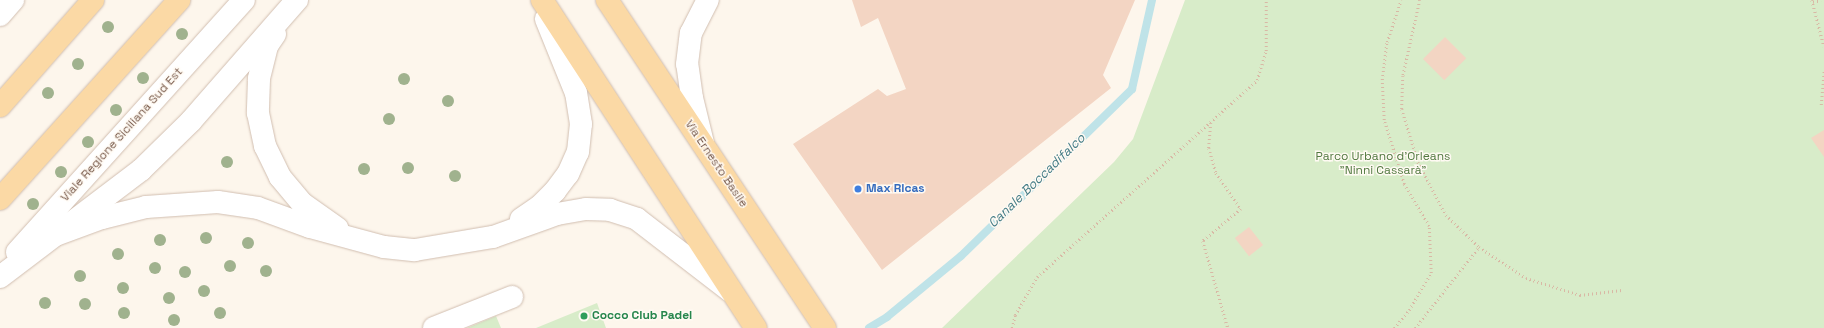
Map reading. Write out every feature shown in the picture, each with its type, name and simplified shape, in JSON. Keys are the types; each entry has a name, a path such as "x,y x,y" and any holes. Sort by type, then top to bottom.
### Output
{"main road":[{"path":"0,106 93,0"},
{"path":"0,199 179,0"},
{"path":"542,0 730,291 756,328"},
{"name":"Via Ernesto Basile","path":"607,0 823,325"}],"street":[{"path":"0,15 13,0"},
{"name":"Viale Regione Siciliana Sud Est","path":"0,270 244,0"},
{"path":"493,237 539,207 568,174 578,152 581,124 576,93 562,54 537,0"},
{"path":"705,148 692,98 687,64 691,34 708,0"},
{"path":"295,3 268,46 259,78 258,113 265,146 280,177 302,204 330,224 357,240"},
{"path":"0,277 146,164 191,120 295,3"},
{"path":"53,236 102,218 146,207 218,202 258,208 357,240 384,247 416,250 493,237 557,214 586,209 610,210 637,219 730,291"},
{"path":"434,328 512,297"}],"path":[{"path":"1012,328 1015,315 1037,277 1211,123 1257,80 1266,51 1266,0"},
{"path":"1394,328 1409,310 1431,273 1429,226 1404,184 1384,120 1382,80 1387,42 1401,0"},
{"path":"1420,0 1403,76 1402,109 1418,162 1446,215 1479,247 1526,278 1580,295 1622,290"},
{"path":"1821,0 1813,1 1824,46"},
{"path":"1821,105 1824,71"},
{"path":"1211,123 1208,148 1216,173 1241,209 1203,241 1228,328"},
{"path":"1415,328 1479,247"}],"green space":[{"name":"Parco Urbano d'Orleans \"Ninni Cassarà\"","path":"1185,0 1824,0 1824,328 942,328 1114,162 1133,139"},
{"name":"Cocco Club Padel","path":"597,303 606,328 536,328"},
{"path":"496,316 501,328 467,328"}],"building":[{"path":"852,0 1135,0 1103,75 1111,88 882,270 793,144 878,89 887,96 906,89 878,18 861,27"},
{"path":"1445,37 1466,58 1444,80 1423,59"},
{"path":"1824,130 1824,157 1811,138"},
{"path":"1249,227 1263,245 1249,256 1235,238"}],"waterway":[{"name":"Canale Boccadifalco","path":"869,328 887,317 961,256 1132,89 1152,0"}],"place":[{"name":"Max Ricas","path":"858,189"},
{"name":"Cocco Club Padel","path":"584,316"}]}
